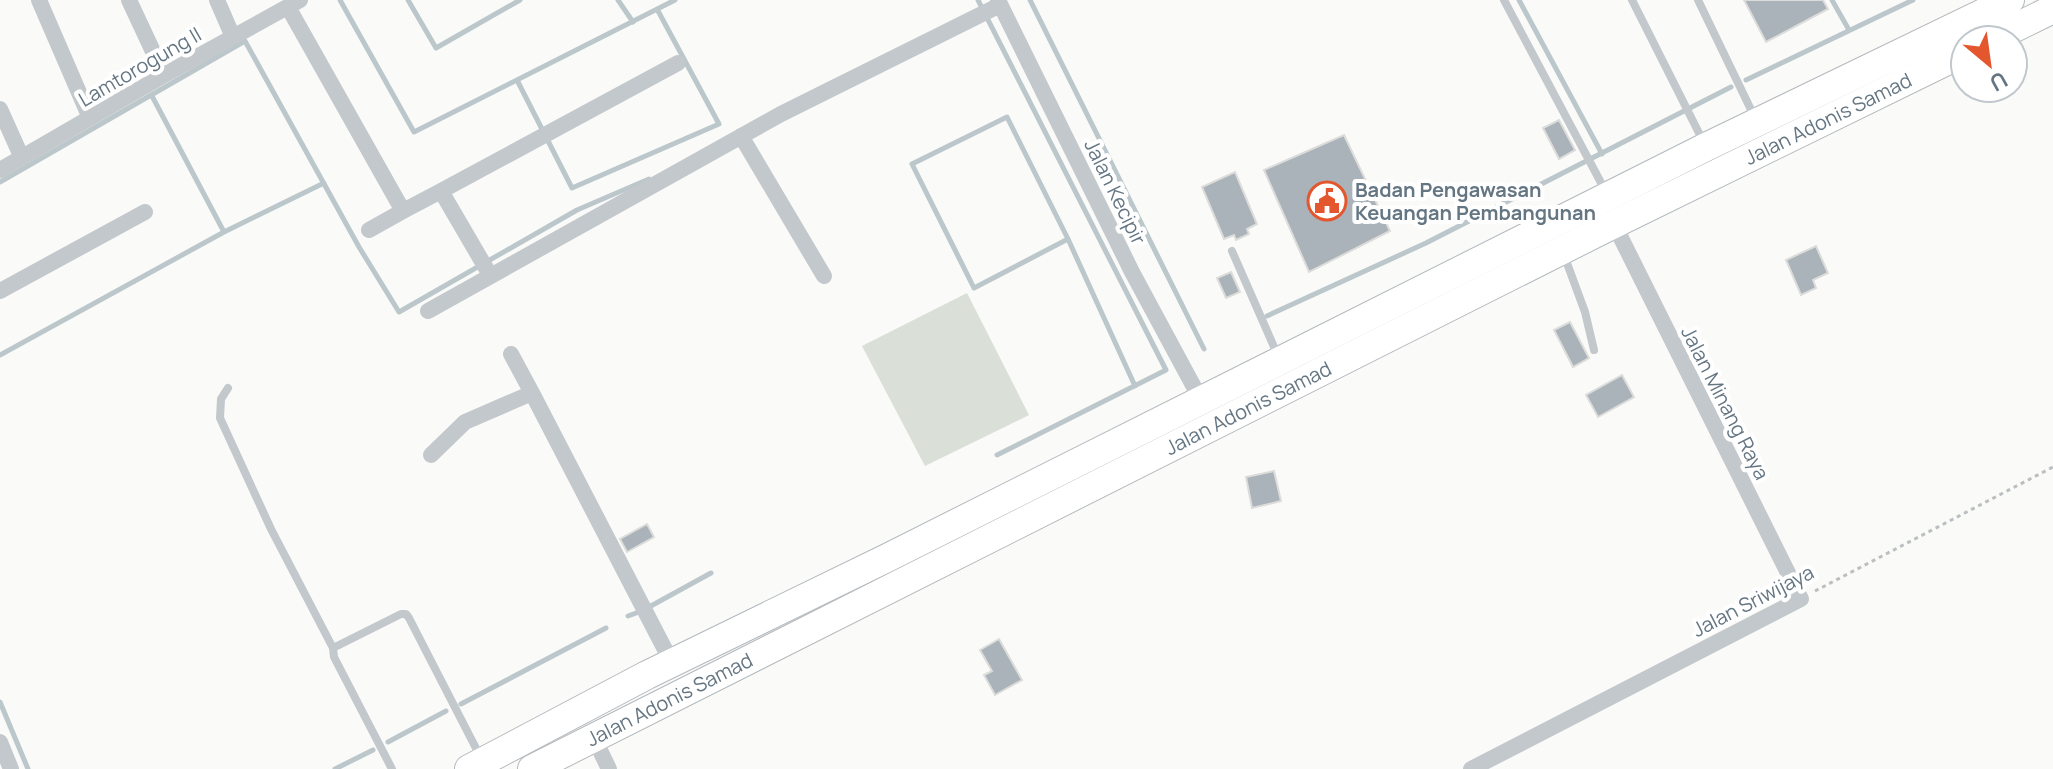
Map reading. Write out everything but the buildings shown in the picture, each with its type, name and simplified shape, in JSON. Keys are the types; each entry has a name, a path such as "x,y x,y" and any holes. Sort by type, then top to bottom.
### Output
{"highway":[{"path":"476,765 672,663 893,570 1201,400 1706,147 1764,135 2010,0"},
{"path":"2023,24 2053,9"},
{"name":"Jalan Adonis Samad","path":"532,769 594,738 893,570 1562,250 1614,224 1764,135 1949,59"}],"street":[{"path":"39,0 90,118"},
{"path":"129,0 164,75"},
{"path":"217,0 233,37"},
{"path":"294,3 403,211"},
{"name":"Lamtorogung II","path":"0,170 294,3"},
{"path":"428,311 484,266 996,5"},
{"name":"Jalan Kecipir","path":"996,5 1201,400"},
{"path":"369,230 678,63"},
{"path":"0,109 22,158"},
{"path":"741,136 824,276"},
{"path":"441,191 484,266"},
{"path":"0,291 145,212"},
{"name":"Jalan Minang Raya","path":"1614,224 1801,599"},
{"path":"511,354 672,663"},
{"path":"431,455 465,422 532,393"},
{"name":"Jalan Sriwijaya","path":"1471,769 1801,599"},
{"path":"594,738 609,769"},
{"path":"0,742 11,769"}],"lane":[{"path":"1504,0 1608,196"},
{"path":"1632,0 1706,147"},
{"path":"1698,0 1764,135"},
{"path":"1562,250 1585,312 1594,350"},
{"path":"1232,251 1280,360"},
{"path":"228,388 221,399 220,418 271,529 392,769"},
{"path":"333,648 406,614 476,765"}],"path":[{"name":"Jalan Sriwijaya","path":"1801,599 2053,467"}],"shaded area":[{"path":"967,293 1029,415 925,466 862,346"}],"waterway":[{"path":"340,0 414,132 675,0"},
{"path":"408,0 436,48 520,0"},
{"path":"618,0 633,22"},
{"path":"978,0 1166,370 997,455"},
{"path":"1030,0 1204,349"},
{"path":"1519,0 1602,154"},
{"path":"1832,0 1849,30"},
{"path":"1746,80 1913,0"},
{"path":"517,80 572,188 719,124 657,9"},
{"path":"0,182 245,41 359,247 399,312 577,210 649,179"},
{"path":"1267,316 1426,243 1731,87"},
{"path":"0,355 224,232 152,96"},
{"path":"1068,239 974,288 912,164 1007,117 1068,239 1135,386"},
{"path":"224,232 324,183"},
{"path":"649,607 711,573"},
{"path":"628,616 639,612"},
{"path":"461,704 606,628"},
{"path":"0,702 28,769"},
{"path":"388,742 446,711"},
{"path":"335,769 373,750"}],"place":[{"name":"Badan Pengawasan Keuangan Pembangunan","path":"1327,201"}]}
